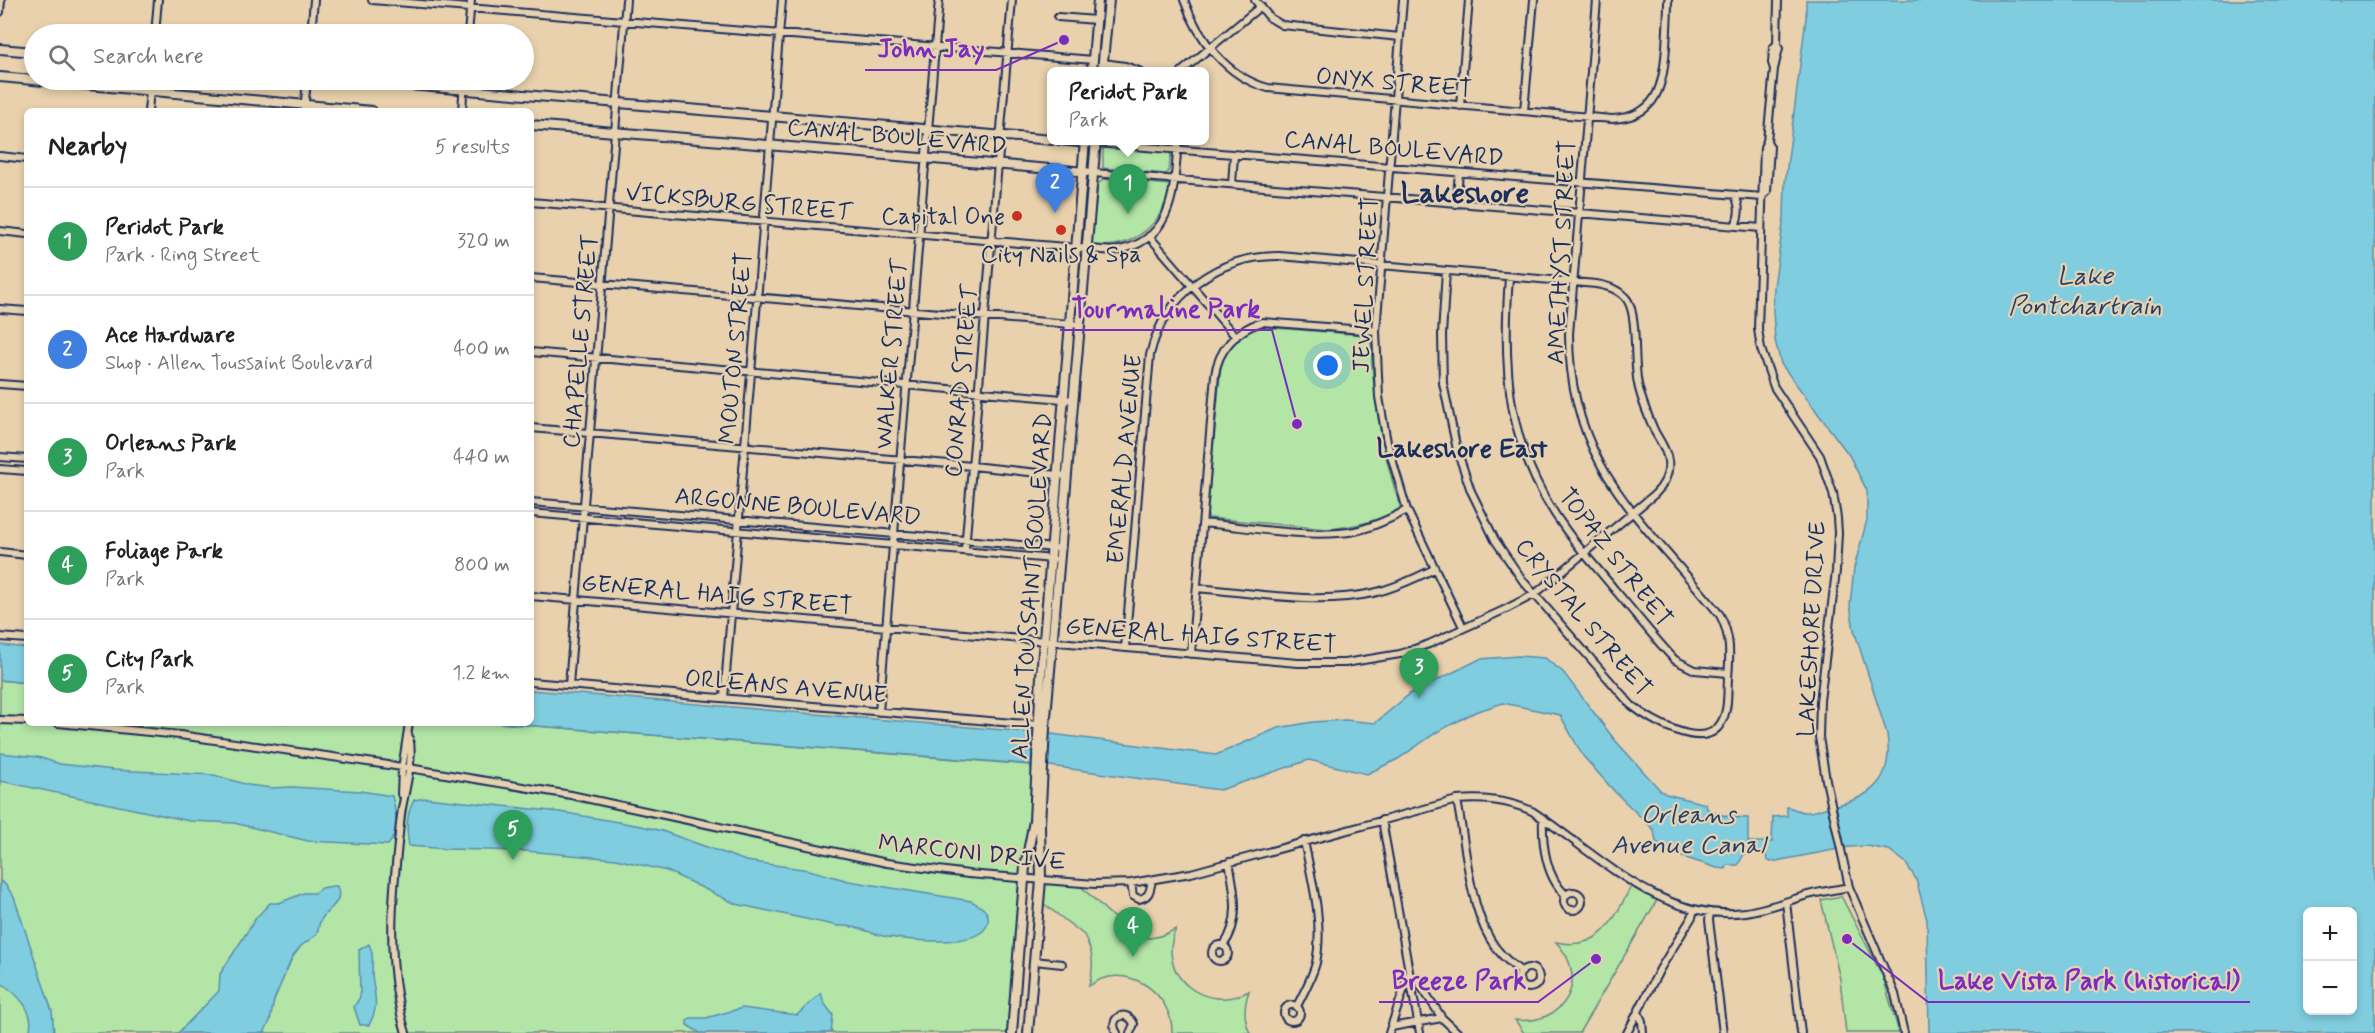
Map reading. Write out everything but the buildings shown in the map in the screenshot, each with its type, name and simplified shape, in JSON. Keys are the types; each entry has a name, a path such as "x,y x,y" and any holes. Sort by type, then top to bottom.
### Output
{"main road":[{"path":"1092,67 1098,0"},
{"path":"1103,67 1109,0"},
{"path":"1096,16 1108,12"},
{"path":"0,49 24,51"},
{"path":"0,78 24,80"},
{"path":"138,90 304,108"},
{"name":"CANAL BOULEVARD","path":"463,90 1047,140"},
{"name":"CANAL BOULEVARD","path":"534,125 1094,173"},
{"name":"ALLEN TOUSSAINT BOULEVARD","path":"1028,1033 1041,880 1039,695 1085,145"},
{"name":"ALLEN TOUSSAINT BOULEVARD","path":"1041,727 1049,695 1096,145"},
{"path":"1080,204 1091,205"},
{"path":"1074,287 1084,288"},
{"path":"1039,695 1049,695"},
{"name":"ALLEN TOUSSAINT BOULEVARD","path":"1012,1033 1025,879 1040,771"},
{"path":"1021,926 1037,927"}],"street":[{"path":"0,12 1,0"},
{"path":"156,24 158,0"},
{"path":"312,24 314,0"},
{"path":"372,0 1093,60"},
{"path":"469,24 471,0"},
{"name":"CHAPELLE STREET","path":"568,685 626,0"},
{"name":"MOUTON STREET","path":"724,698 782,0"},
{"name":"WALKER STREET","path":"879,712 939,0"},
{"name":"CONRAD STREET","path":"965,549 1012,0"},
{"path":"1184,0 1197,28 1210,48"},
{"path":"1255,0 1273,21 1293,27 1400,37"},
{"name":"JEWEL STREET","path":"1403,0 1376,331 1376,361 1383,420 1393,466 1407,510 1463,627"},
{"path":"1460,106 1469,0"},
{"path":"1524,111 1534,0"},
{"name":"AMETHYST STREET","path":"1597,0 1569,353 1578,409 1587,438 1614,489 1720,615 1727,628 1730,643 1728,674"},
{"name":"ONYX STREET","path":"1210,48 1236,73 1268,88 1587,117 1626,118 1647,107 1660,88 1664,64 1668,0"},
{"name":"LAKESHORE DRIVE","path":"1778,0 1777,45 1773,48 1774,69 1767,141 1764,147 1758,329 1761,349 1774,387 1820,456 1833,493 1838,533 1836,571 1820,701 1819,737 1840,854 1849,886 1895,994 1904,1033"},
{"path":"1188,67 1261,6"},
{"path":"1058,17 1096,16"},
{"path":"1103,67 1127,67"},
{"path":"304,108 306,90"},
{"path":"462,108 463,90"},
{"path":"148,108 150,91"},
{"name":"CANAL BOULEVARD","path":"1126,145 1762,197"},
{"path":"1178,145 1175,180 1167,214 1149,236 1236,337"},
{"path":"1232,184 1234,155"},
{"path":"0,156 24,159"},
{"name":"CANAL BOULEVARD","path":"1094,173 1761,228"},
{"path":"1456,204 1459,173"},
{"path":"1735,195 1740,207 1735,226"},
{"name":"VICKSBURG STREET","path":"534,202 1077,249 1119,250 1135,245 1149,236"},
{"path":"0,231 24,234"},
{"name":"EMERALD AVENUE","path":"1125,648 1150,355 1164,320 1193,286 1222,267 1247,258 1263,256 1573,282 1612,288 1625,297 1632,310"},
{"name":"CRYSTAL STREET","path":"1446,271 1442,335 1443,383 1457,450 1482,516 1508,560 1615,688 1638,711 1658,724 1693,734 1714,731 1719,727 1725,715 1728,674"},
{"name":"TOPAZ STREET","path":"1509,277 1505,329 1508,386 1517,431 1539,486 1565,529 1584,554 1675,660 1695,669 1728,674"},
{"path":"534,278 1081,325"},
{"path":"0,309 24,311"},
{"name":"GENERAL HAIG STREET","path":"534,596 1298,663 1345,663 1400,654 1429,644 1535,594 1655,494 1665,482 1668,460 1650,420 1639,386 1634,352 1632,310"},
{"path":"1191,654 1217,363 1220,355 1236,337 1254,324 1262,322 1376,331"},
{"path":"534,352 1074,400"},
{"path":"0,384 24,386"},
{"path":"534,428 900,459 1067,476"},
{"path":"0,457 24,459"},
{"path":"0,469 24,471"},
{"name":"ARGONNE BOULEVARD","path":"534,502 1061,548"},
{"path":"1203,523 1306,533 1333,533 1362,529 1407,510"},
{"name":"ARGONNE BOULEVARD","path":"534,513 1060,559"},
{"path":"0,552 24,555"},
{"path":"1197,588 1305,598 1341,597 1387,589 1434,569"},
{"path":"0,637 24,639"},
{"name":"ORLEANS AVENUE","path":"534,682 1041,727"},
{"path":"0,720 24,721"},
{"name":"MARCONI DRIVE","path":"88,726 180,735 405,767 571,795 887,863 1025,879 1131,883 1152,880 1191,873 1457,800 1498,800 1519,806 1543,819 1633,883 1659,897 1694,910 1747,912 1849,886"},
{"path":"406,1033 396,996 392,942 409,726"},
{"path":"1457,800 1480,917 1490,939 1501,955 1521,972"},
{"path":"1543,819 1551,876 1555,885 1566,895"},
{"path":"1382,820 1419,1033"},
{"path":"1297,1006 1311,977 1318,946 1314,892 1304,841"},
{"path":"1223,946 1235,915 1235,895 1229,862"},
{"path":"1131,883 1134,896 1139,899 1146,898 1150,894 1152,880"},
{"path":"1786,902 1801,1033"},
{"path":"1627,1033 1694,910"},
{"path":"1710,912 1709,920 1723,1033"},
{"path":"1034,961 1062,964"},
{"path":"1408,974 1417,980 1442,1018 1458,1033"},
{"path":"1408,974 1390,1030 1442,1018"},
{"path":"1638,1012 1642,1021 1643,1033"},
{"path":"1116,1033 1114,1022 1118,1016 1125,1015 1131,1018 1134,1024 1130,1033"}],"green space":[{"path":"1103,146 1171,152 1169,170 1166,174 1103,168"},
{"path":"1104,179 1170,185 1161,212 1144,232 1121,243 1093,246 1091,244 1098,184"},
{"path":"1263,327 1365,335 1371,339 1373,382 1379,424 1399,509 1365,523 1328,529 1209,518 1207,514 1221,365 1228,352 1243,336"},
{"path":"0,680 24,683 24,726 534,726 1030,765 1036,783 1012,1033 0,1033"},
{"path":"1041,880 1076,882 1132,935 1144,938 1154,937 1176,929 1171,946 1172,961 1178,975 1188,986 1201,994 1216,998 1232,997 1249,991 1245,1012 1250,1033 1172,1033 1170,1018 1164,1005 1144,984 1131,978 1117,976 1103,979 1089,986 1092,972 1090,948 1084,935 1039,900"},
{"path":"1633,883 1659,897 1579,1033 1524,1033 1515,1020 1533,1020 1547,1016 1559,1008 1572,985 1571,971 1566,956 1556,942 1572,944 1586,942 1596,937 1613,919"},
{"path":"1841,896 1883,977 1899,1033 1846,1033 1840,979 1821,900"}],"water":[{"name":"Lake Pontchartrain","path":"1806,0 2375,0 2375,1033 1929,1033 1927,920 1916,879 1905,862 1889,850 1867,846 1849,847 1771,862 1762,852 1744,854 1738,865 1727,865 1726,869 1671,853 1668,848 1656,842 1654,830 1615,792 1583,756 1560,715 1503,703 1475,712 1437,732 1398,759 1367,774 1309,760 1220,790 1050,766 534,726 534,690 1051,734 1216,755 1278,728 1313,722 1345,720 1375,723 1411,693 1480,659 1518,656 1545,658 1563,672 1614,739 1660,790 1666,794 1706,804 1707,809 1717,813 1748,818 1748,842 1772,842 1773,817 1787,816 1787,807 1811,812 1856,799 1867,793 1883,776 1888,750 1887,734 1854,630 1850,605 1854,568 1867,520 1867,491 1849,455 1781,364 1775,340 1774,287 1784,217 1785,183 1806,18"},
{"path":"0,645 24,648 24,683 0,680"},
{"path":"0,753 38,757 60,764 114,770 214,775 248,785 272,788 360,791 392,796 396,828 388,845 308,841 234,823 190,821 0,781"},
{"path":"426,798 560,812 641,826 662,831 746,861 809,870 849,881 971,901 985,911 988,921 984,930 960,940 928,941 881,936 852,927 736,904 667,871 616,859 526,851 409,846 407,827 409,811 414,800"},
{"path":"0,881 14,897 52,1011 54,1033 29,1033 31,1025 28,1010 18,997 0,982"},
{"path":"337,886 339,892 337,901 321,920 316,935 301,946 292,958 274,1000 270,1021 264,1033 178,1033 219,991 220,974 256,918 270,903 279,903 304,893 314,893 321,888"},
{"path":"369,944 372,955 375,1011 369,1025 360,1025 354,1007 360,997 359,950"},
{"path":"821,993 824,1003 833,1015 831,1033 700,1033 687,1025 687,1021 691,1018 706,1018 742,1008 797,1015"}],"place":[{"name":"John Jay","path":"1064,40"},
{"name":"Ace Hardware","path":"1055,213"},
{"name":"Peridot Park","path":"1128,214"},
{"name":"Capital One","path":"1017,216"},
{"name":"City Nails & Spa","path":"1061,230"},
{"name":"Tourmaline Park","path":"1297,424"},
{"name":"Orleans Park","path":"1419,698"},
{"name":"City Park","path":"513,860"},
{"name":"Lake Vista Park (historical)","path":"1847,939"},
{"name":"Foliage Park","path":"1133,957"},
{"name":"Breeze Park","path":"1596,959"}],"district":[{"name":"Lakeshore","path":"1465,192"},
{"name":"Lakeshore East","path":"1462,448"}],"water label":[{"name":"Orleans Avenue Canal","path":"1688,829"}]}
